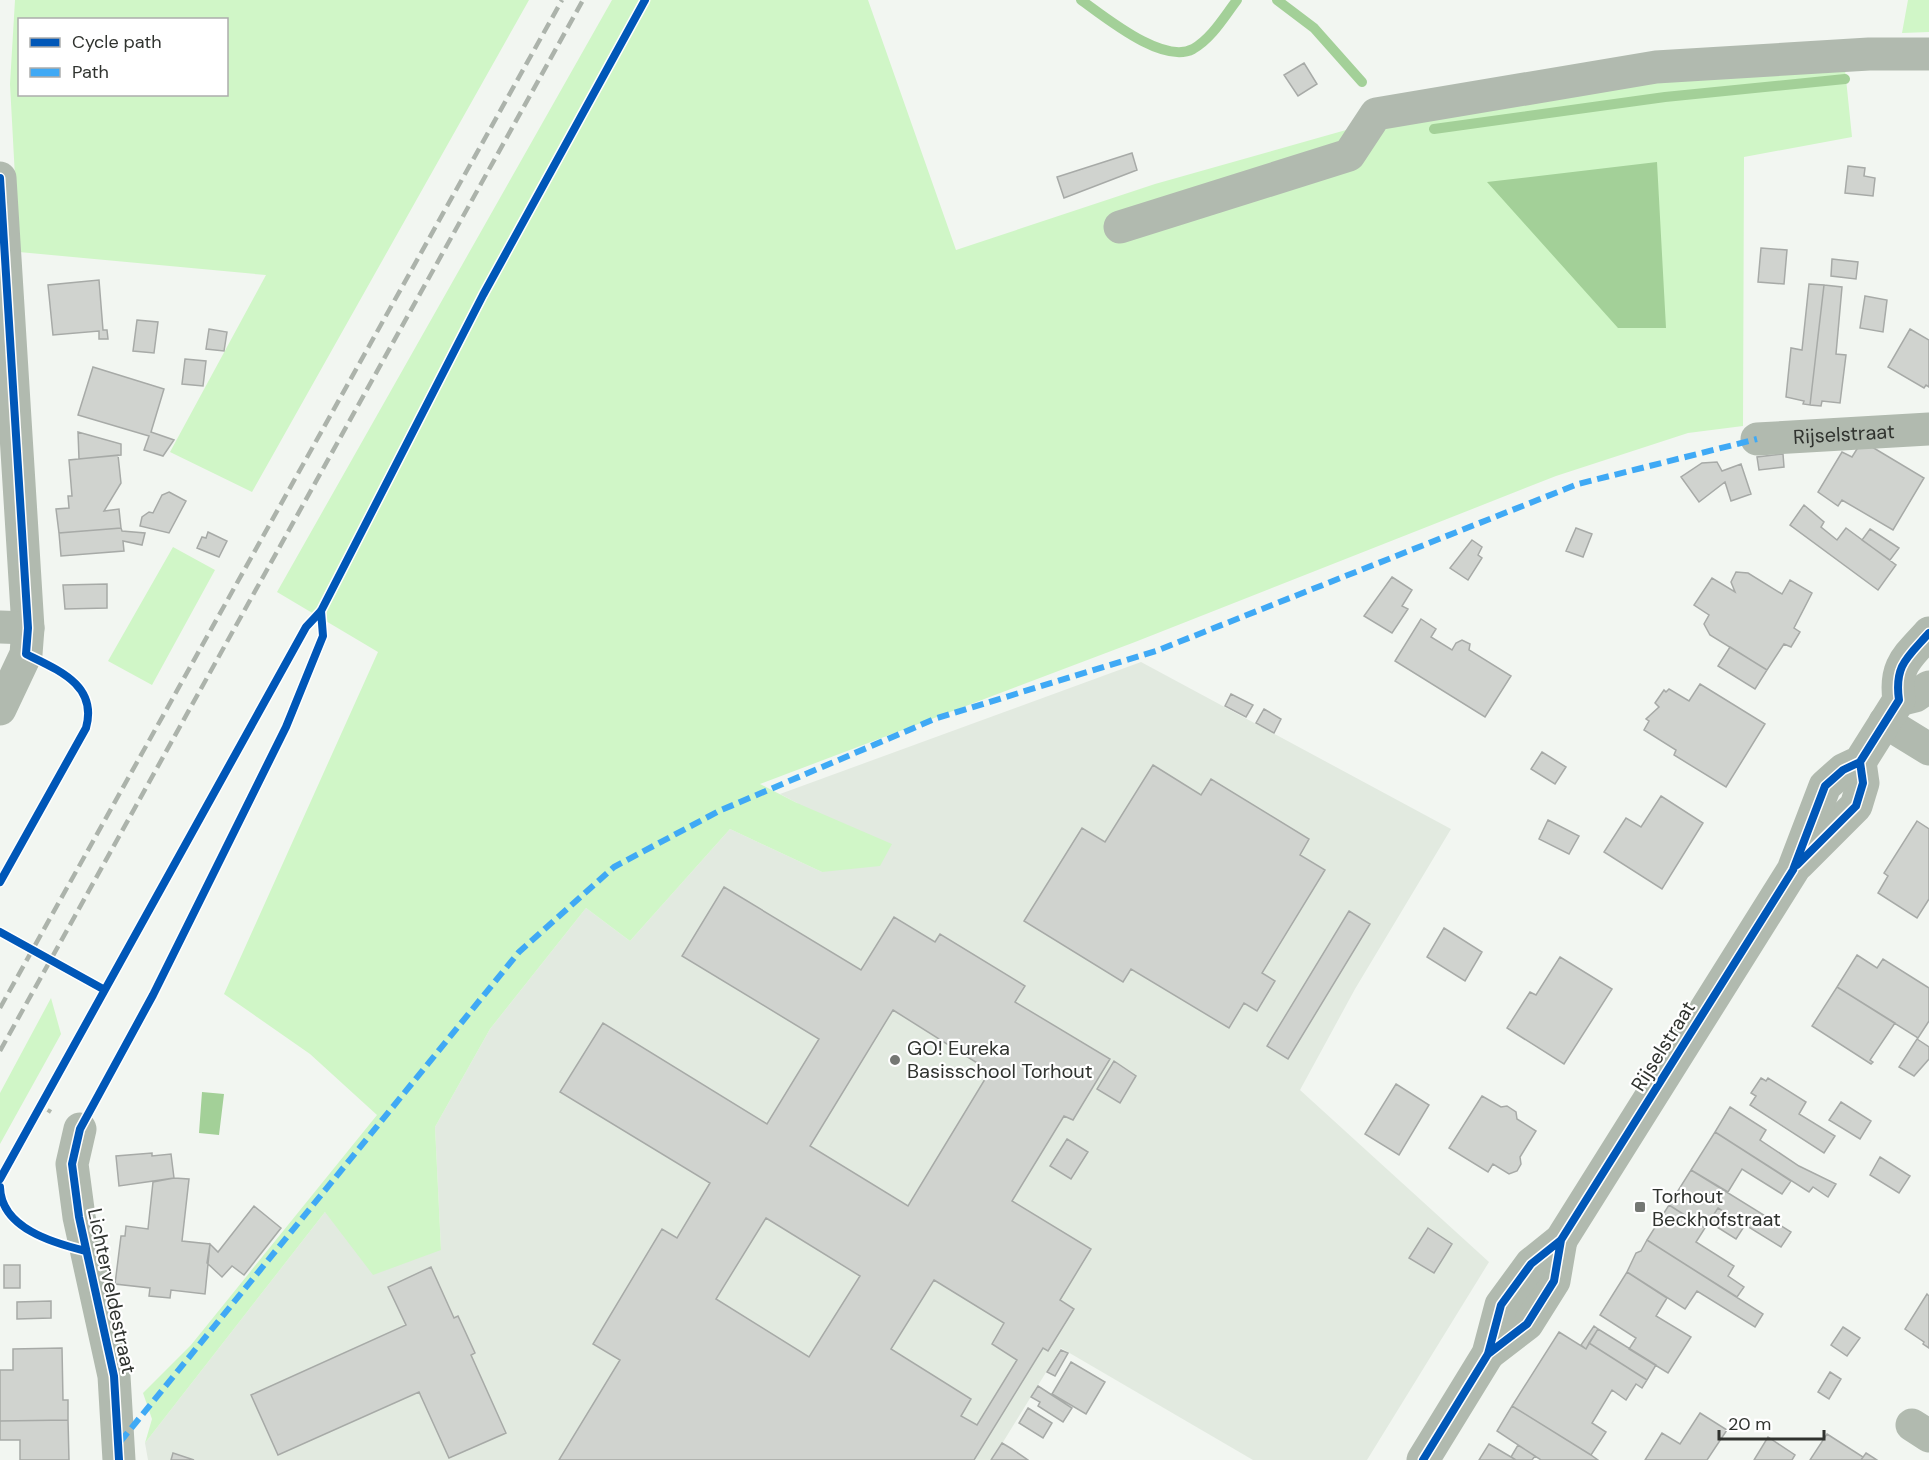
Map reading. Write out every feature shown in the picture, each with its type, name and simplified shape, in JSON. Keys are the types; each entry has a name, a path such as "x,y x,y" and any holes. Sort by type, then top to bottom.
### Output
{"street":[{"path":"1120,227 1349,155 1376,114 1656,67 1869,54 1929,54"},
{"path":"0,178 14,627 26,654 0,709"},
{"name":"Rijselstraat","path":"1757,439 1929,429"},
{"path":"1892,711 1899,668 1929,633"},
{"path":"1892,711 1929,687"},
{"path":"1892,711 1929,749"},
{"name":"Rijselstraat","path":"1423,1460 1488,1354 1527,1324 1554,1281 1561,1240 1793,870 1856,806 1863,783 1860,762 1892,711"},
{"name":"Lichterveldestraat","path":"80,1129 72,1164 79,1217 114,1376 119,1460"}],"path":[{"path":"34,1116 45,1095"}],"shaded area":[{"path":"15,0 529,0 252,492 170,452 266,275 19,252 10,84"},
{"path":"612,0 868,0 956,250 1155,184 1385,119 1843,50 1852,137 1744,157 1743,426 1688,433 1556,476 1135,642 760,784 797,803 892,844 880,866 822,872 730,829 630,941 586,908 490,1029 435,1127 441,1250 373,1275 325,1212 145,1443 152,1419 143,1393 191,1345 377,1115 310,1054 224,994 378,652 277,592"},
{"path":"1908,0 1929,0 1929,32 1902,33"},
{"path":"1657,162 1666,328 1618,328 1487,182"},
{"path":"173,547 215,570 152,685 108,661"},
{"name":"GO! Eureka Basisschool Torhout","path":"1141,662 1451,829 1355,989 1300,1090 1489,1262 1367,1460 1253,1460 1061,1348 992,1460 148,1460 145,1443 325,1212 441,1250 435,1127 490,1029 586,908 630,941 730,829 822,872 797,803 780,794"},
{"path":"51,998 61,1034 0,1144 0,1093"},
{"path":"202,1092 224,1094 219,1135 199,1133"}],"building":[{"path":"1304,63 1317,84 1298,96 1284,75"},
{"path":"1132,153 1137,170 1064,198 1057,177"},
{"path":"1848,166 1865,168 1864,176 1875,178 1873,196 1845,193"},
{"path":"1761,248 1787,250 1784,284 1758,282"},
{"path":"1832,259 1858,262 1856,279 1831,276"},
{"path":"99,280 103,330 107,330 108,339 99,339 99,331 53,335 48,285"},
{"path":"1809,284 1824,285 1810,405 1803,404 1804,401 1786,397 1791,348 1802,350"},
{"path":"1824,285 1842,287 1836,354 1846,355 1840,403 1822,401 1821,406 1810,405"},
{"path":"1865,296 1887,300 1883,332 1860,328"},
{"path":"137,320 158,322 154,353 133,351"},
{"path":"209,329 227,332 224,351 206,349"},
{"path":"1910,329 1929,340 1929,387 1926,385 1924,388 1888,367"},
{"path":"185,359 206,361 203,386 182,384"},
{"path":"93,367 164,389 151,432 174,440 163,456 144,450 149,436 78,415"},
{"path":"78,432 121,444 121,455 79,459"},
{"path":"1862,441 1924,478 1893,530 1842,500 1838,506 1818,492 1842,452 1852,457"},
{"path":"1783,454 1784,467 1759,470 1757,457"},
{"path":"118,455 121,483 104,511 119,509 121,528 59,533 56,509 69,508 68,496 72,496 69,460"},
{"path":"1717,462 1722,471 1741,464 1751,494 1731,501 1725,482 1699,502 1681,477 1702,463"},
{"path":"169,492 186,501 169,533 140,526 142,517 149,512 153,513 162,495"},
{"path":"1804,505 1824,522 1821,527 1837,540 1846,528 1896,565 1878,590 1790,525"},
{"path":"121,528 122,531 145,533 142,545 123,541 124,551 61,556 59,533"},
{"path":"1576,528 1592,534 1583,557 1566,551"},
{"path":"1870,529 1899,548 1890,560 1862,540"},
{"path":"208,532 227,541 219,557 197,548 202,537 206,538"},
{"path":"1472,540 1482,547 1478,555 1482,558 1468,580 1450,568"},
{"path":"1736,572 1748,573 1782,594 1790,580 1812,593 1794,628 1800,632 1791,647 1784,644 1767,670 1710,635 1704,624 1709,615 1694,605 1712,578 1735,592 1731,582"},
{"path":"1392,577 1412,590 1402,606 1408,609 1392,633 1364,616"},
{"path":"107,584 107,608 65,609 63,585"},
{"path":"1421,619 1436,629 1431,637 1452,650 1456,643 1462,640 1470,644 1469,650 1511,676 1485,717 1395,661"},
{"path":"1730,647 1767,670 1755,689 1718,666"},
{"path":"1700,684 1765,724 1726,787 1674,755 1676,750 1644,730 1649,721 1646,719 1659,707 1655,703 1664,690 1666,692 1669,689 1689,701"},
{"path":"1231,694 1253,705 1246,717 1225,706"},
{"path":"1264,709 1281,719 1274,733 1256,723"},
{"path":"1542,752 1566,767 1555,784 1531,769"},
{"path":"1153,765 1201,795 1211,779 1309,839 1300,855 1325,870 1262,973 1275,981 1257,1011 1244,1003 1229,1028 1131,969 1123,982 1024,921 1082,828 1105,842"},
{"path":"1661,796 1703,823 1662,889 1604,852 1626,818 1641,827"},
{"path":"1548,820 1579,836 1569,854 1539,839"},
{"path":"1917,821 1929,829 1929,899 1917,918 1878,893 1888,876 1884,873"},
{"path":"724,887 861,970 894,917 935,942 940,934 1025,986 1015,1002 1110,1059 1073,1120 1064,1116 1012,1201 1091,1249 1060,1300 1074,1309 1048,1351 1043,1348 974,1460 559,1460 620,1360 593,1344 662,1229 677,1238 710,1183 560,1092 603,1023 767,1124 819,1039 682,956","holes":["893,1010 990,1071 908,1206 810,1146","766,1218 860,1276 809,1357 716,1299","934,1280 1004,1323 992,1344 1017,1360 977,1425 961,1416 971,1399 891,1349"]},
{"path":"1349,911 1370,924 1288,1059 1267,1046"},
{"path":"1444,928 1482,952 1465,981 1427,957"},
{"path":"1857,955 1877,968 1883,959 1929,988 1929,1021 1918,1038 1837,987"},
{"path":"1560,957 1612,989 1564,1064 1507,1028 1530,992 1536,995"},
{"path":"1837,987 1895,1023 1870,1060 1873,1062 1871,1064 1812,1026"},
{"path":"1917,1039 1929,1047 1929,1059 1914,1076 1899,1067"},
{"path":"1114,1061 1136,1076 1120,1103 1097,1089"},
{"path":"1761,1078 1766,1081 1768,1078 1806,1102 1799,1114 1835,1136 1824,1153 1750,1105 1756,1096 1751,1093"},
{"path":"1396,1084 1429,1105 1399,1155 1365,1134"},
{"path":"1482,1096 1501,1107 1507,1106 1516,1112 1517,1119 1536,1131 1520,1157 1521,1164 1517,1171 1509,1174 1493,1164 1488,1172 1449,1148"},
{"path":"1841,1102 1871,1121 1860,1139 1829,1120"},
{"path":"1730,1107 1766,1130 1760,1140 1799,1166 1836,1184 1828,1197 1813,1187 1809,1192 1715,1132"},
{"path":"1715,1132 1791,1181 1782,1194 1742,1169 1728,1192 1691,1170"},
{"path":"1067,1139 1088,1152 1071,1179 1050,1166"},
{"path":"152,1153 152,1156 171,1154 174,1178 119,1186 116,1156"},
{"path":"1880,1157 1910,1176 1899,1193 1870,1175"},
{"path":"1691,1170 1791,1232 1781,1247 1718,1208 1705,1228 1669,1205"},
{"path":"174,1178 189,1179 182,1241 210,1244 205,1294 171,1290 170,1298 149,1296 150,1288 115,1284 121,1236 125,1236 126,1226 148,1229 153,1182"},
{"path":"1669,1205 1705,1228 1696,1242 1734,1266 1728,1276 1744,1287 1737,1297 1647,1240"},
{"path":"254,1206 281,1228 244,1275 232,1266 222,1277 207,1263 210,1244 218,1252"},
{"path":"1718,1208 1745,1225 1736,1239 1709,1222"},
{"path":"1428,1228 1452,1244 1434,1273 1409,1258"},
{"path":"1647,1240 1763,1314 1755,1327 1697,1291 1685,1309 1627,1272 1636,1253 1641,1251"},
{"path":"4,1265 20,1265 20,1288 4,1288"},
{"path":"431,1267 454,1318 458,1316 475,1353 471,1355 506,1433 449,1458 419,1392 278,1455 251,1395 406,1325 388,1287"},
{"path":"1627,1272 1667,1298 1656,1316 1691,1337 1668,1373 1629,1349 1636,1338 1600,1315"},
{"path":"1927,1294 1929,1296 1929,1348 1905,1329"},
{"path":"51,1301 51,1318 17,1319 17,1302"},
{"path":"1594,1326 1598,1329 1586,1349 1581,1345"},
{"path":"1843,1327 1860,1338 1847,1356 1831,1345"},
{"path":"1598,1329 1656,1365 1647,1380 1589,1343"},
{"path":"1559,1332 1586,1349 1589,1343 1647,1380 1642,1388 1636,1384 1626,1400 1612,1390 1592,1423 1606,1432 1591,1455 1512,1406"},
{"path":"62,1348 63,1400 68,1400 68,1420 0,1421 0,1370 13,1370 13,1349"},
{"path":"1061,1350 1068,1353 1055,1376 1047,1372"},
{"path":"1071,1362 1105,1382 1086,1414 1052,1394"},
{"path":"1830,1372 1841,1379 1829,1399 1818,1392"},
{"path":"1038,1386 1072,1408 1063,1422 1038,1406 1040,1402 1031,1397"},
{"path":"1512,1406 1598,1460 1541,1460 1497,1431"},
{"path":"1028,1408 1052,1423 1043,1438 1019,1423"},
{"path":"1700,1413 1727,1430 1707,1460 1645,1460 1662,1433 1680,1444"},
{"path":"68,1420 69,1460 20,1460 20,1440 0,1440 0,1421"},
{"path":"1827,1434 1863,1457 1861,1460 1810,1460"},
{"path":"1768,1437 1795,1455 1792,1460 1754,1460"},
{"path":"1002,1443 1012,1449 1028,1460 991,1460"},
{"path":"1489,1444 1511,1457 1516,1460 1479,1460"},
{"path":"1518,1445 1535,1456 1532,1460 1516,1460 1511,1457"},
{"path":"173,1453 194,1460 171,1460"},
{"path":"1866,1453 1877,1460 1861,1460"}],"waterway":[{"path":"1081,0 1135,37 1166,50 1181,52 1193,49 1206,39 1237,0"},
{"path":"1277,0 1314,28 1362,82"},
{"path":"1434,129 1665,97 1845,79"}],"railway":[{"path":"0,1008 562,0"},
{"path":"0,1051 583,0"}],"marked path":[{"path":"120,1442 519,952 614,867 719,811 937,718 1156,651 1578,484 1757,439"}],"cycle path":[{"path":"0,1179 306,627 321,611 483,295 645,0"},
{"path":"0,178 28,628 26,654 51,666 72,681 81,690 88,713 86,728 0,882"},
{"path":"119,1460 114,1376 79,1217 72,1164 80,1129 153,995 286,727 323,636 321,611"},
{"path":"1423,1460 1488,1354 1501,1305 1531,1264 1561,1240 1793,870 1825,786 1843,770 1860,762 1899,700 1899,678 1904,662 1929,633"},
{"path":"1797,865 1856,806 1863,783 1860,762"},
{"path":"0,932 103,989"},
{"path":"0,1187 9,1213 19,1223 45,1238 86,1251"},
{"path":"1488,1354 1527,1324 1554,1281 1561,1240"}],"place":[{"name":"GO! Eureka Basisschool Torhout","path":"895,1060"},
{"name":"Torhout Beckhofstraat","path":"1640,1207"}]}
